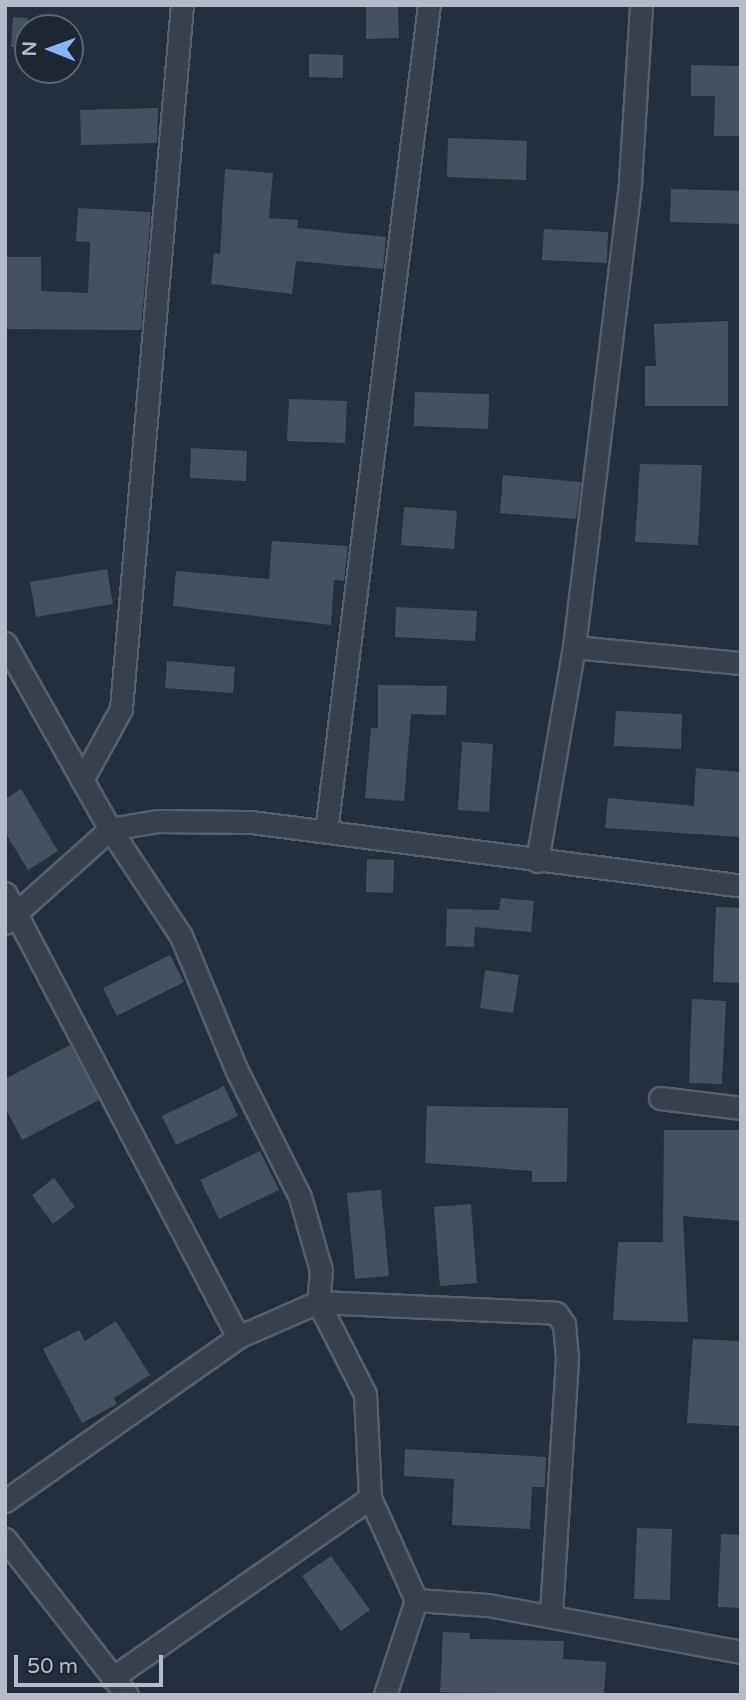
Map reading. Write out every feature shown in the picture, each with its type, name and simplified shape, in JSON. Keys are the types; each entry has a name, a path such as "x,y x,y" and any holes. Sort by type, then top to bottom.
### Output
{"street":[{"path":"82,780 121,709 182,5"},
{"path":"326,831 429,5"},
{"path":"537,861 574,647 630,182 641,5"},
{"path":"5,643 110,829 181,936 236,1069 300,1197 321,1270 318,1302 365,1394 370,1499 415,1600 385,1695"},
{"path":"574,647 741,663"},
{"path":"12,918 110,829 158,821 251,822 741,886"},
{"path":"5,892 12,918 238,1337"},
{"path":"660,1098 741,1108"},
{"path":"5,1501 238,1337 318,1302 556,1313 562,1318 567,1359 551,1616"},
{"path":"112,1678 370,1499"},
{"path":"5,1539 127,1695"},
{"path":"415,1600 551,1616 741,1652"}],"building":[{"path":"366,5 398,5 399,38 366,39"},
{"path":"13,17 14,17 14,47 11,47"},
{"path":"309,54 343,55 343,78 309,77"},
{"path":"691,65 741,66 741,136 714,136 715,96 691,96"},
{"path":"158,108 157,143 81,145 80,110"},
{"path":"448,138 527,141 526,180 447,177"},
{"path":"225,169 273,173 269,218 298,220 297,228 386,237 383,269 296,261 292,294 211,284 214,253 220,254"},
{"path":"671,189 741,191 741,224 670,222"},
{"path":"78,208 151,212 141,330 5,329 5,257 41,257 41,291 88,293 90,242 76,241"},
{"path":"544,229 608,232 607,263 542,260"},
{"path":"728,321 728,406 645,406 645,366 656,366 654,324"},
{"path":"415,392 489,394 488,429 414,426"},
{"path":"289,399 347,401 345,443 287,441"},
{"path":"191,448 247,451 246,481 190,478"},
{"path":"640,464 702,465 698,545 635,542"},
{"path":"503,475 581,482 576,519 500,513"},
{"path":"404,507 457,511 454,549 401,545"},
{"path":"272,541 348,546 344,581 334,580 331,625 173,606 176,571 269,579"},
{"path":"107,569 113,604 36,617 30,582"},
{"path":"396,607 477,611 475,641 395,637"},
{"path":"167,661 235,667 233,693 165,688"},
{"path":"378,685 447,686 446,715 411,714 404,801 365,798 371,728 378,728"},
{"path":"616,711 682,714 681,749 614,746"},
{"path":"462,742 493,744 489,812 458,810"},
{"path":"696,768 741,772 741,837 605,828 608,798 694,806"},
{"path":"21,789 58,851 28,870 5,832 5,799"},
{"path":"367,859 394,860 393,893 366,892"},
{"path":"501,898 534,901 531,932 475,927 474,947 446,946 447,909 499,910"},
{"path":"716,907 741,908 741,983 713,982"},
{"path":"170,955 184,982 117,1016 103,988"},
{"path":"485,970 519,975 513,1013 480,1008"},
{"path":"692,999 726,1001 722,1084 689,1083"},
{"path":"70,1045 99,1100 22,1140 5,1107 5,1079"},
{"path":"224,1086 238,1116 176,1145 162,1116"},
{"path":"427,1106 568,1108 567,1182 532,1182 532,1171 425,1163"},
{"path":"664,1130 741,1130 741,1221 683,1216 688,1322 613,1320 618,1242 663,1242"},
{"path":"260,1151 279,1190 219,1219 200,1180"},
{"path":"54,1178 75,1207 53,1224 32,1195"},
{"path":"381,1190 389,1276 355,1279 347,1193"},
{"path":"471,1204 477,1283 440,1286 434,1207"},
{"path":"116,1321 150,1375 114,1398 117,1404 82,1423 43,1349 79,1330 85,1341"},
{"path":"693,1339 741,1341 741,1426 687,1423"},
{"path":"405,1449 546,1457 545,1487 532,1487 530,1529 452,1525 454,1479 404,1476"},
{"path":"637,1528 672,1529 670,1600 634,1599"},
{"path":"721,1534 741,1535 741,1608 718,1607"},
{"path":"331,1556 370,1610 341,1631 302,1576"},
{"path":"443,1632 470,1633 470,1639 564,1641 563,1659 606,1662 604,1695 440,1692"}]}
